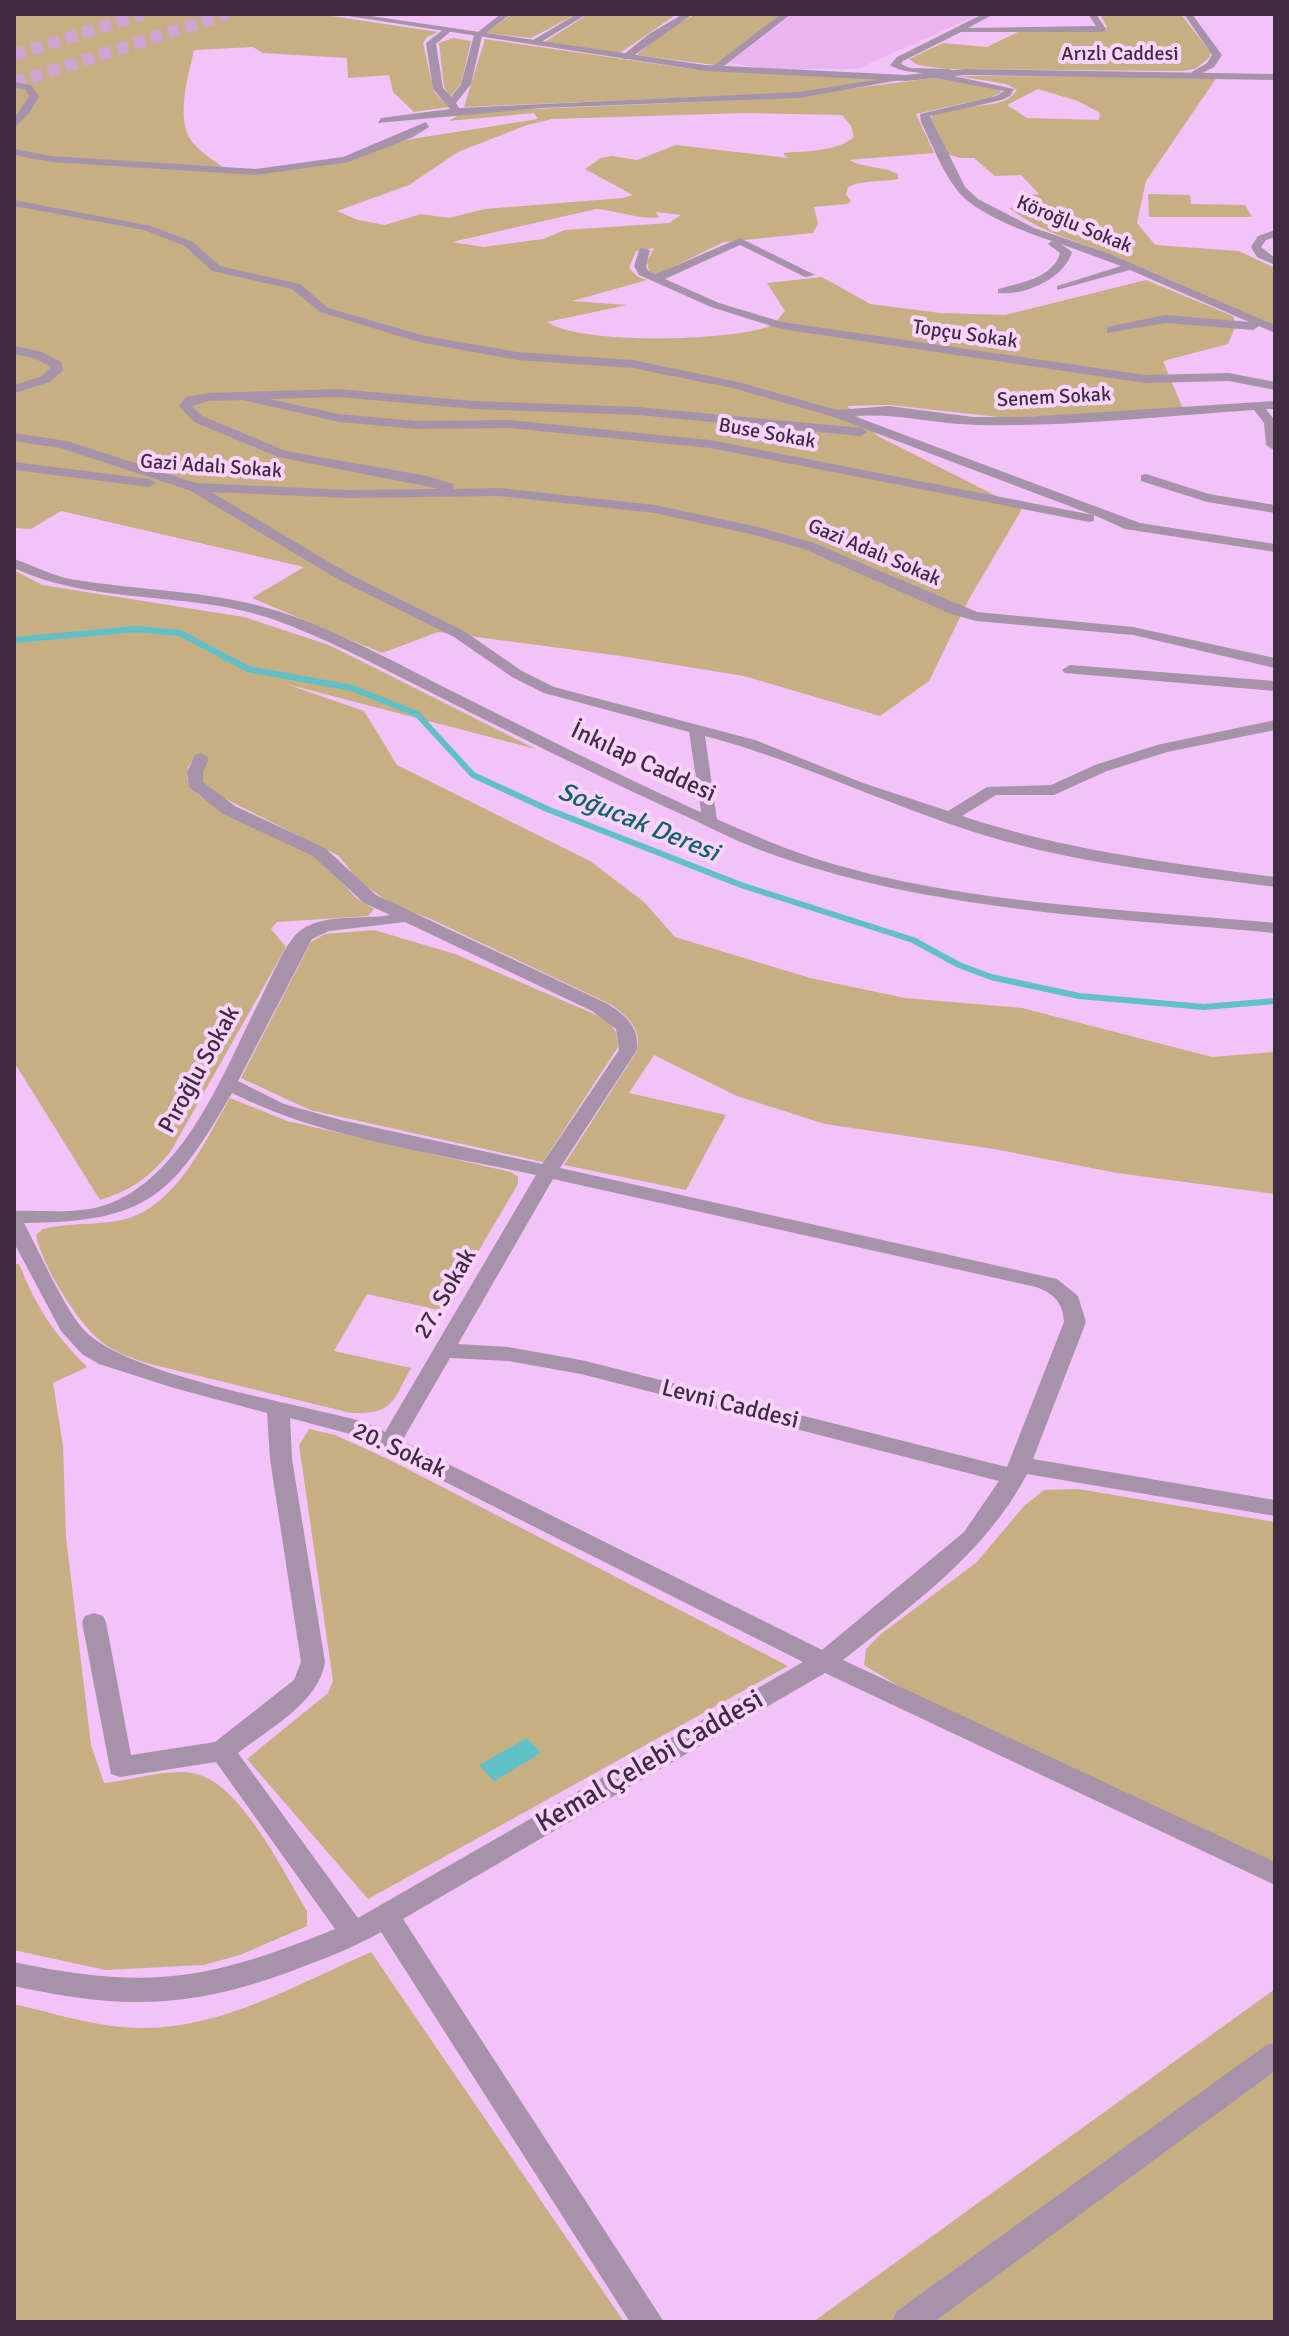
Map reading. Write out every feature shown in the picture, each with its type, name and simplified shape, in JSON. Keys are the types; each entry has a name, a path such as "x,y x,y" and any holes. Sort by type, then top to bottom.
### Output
{"street":[{"path":"339,14 716,68 906,78"},
{"path":"454,107 466,84 478,35 507,14"},
{"path":"533,43 583,14"},
{"path":"716,68 787,14"},
{"path":"965,72 909,71 895,65 900,59 990,14"},
{"path":"961,31 1102,29 1092,14"},
{"path":"1188,14 1217,55 1211,65 1195,74"},
{"path":"626,57 683,15"},
{"path":"447,31 431,43 438,89 454,107"},
{"path":"381,121 454,107 789,95 965,72"},
{"name":"Arızlı Caddesi","path":"965,72 1275,77"},
{"name":"Köroğlu Sokak","path":"935,75 1009,89 999,98 932,111 925,118 966,195 1052,245 1130,267 1271,328"},
{"path":"14,85 28,87 34,96 14,125"},
{"path":"14,152 51,159 256,172 345,160 426,126 400,119"},
{"path":"14,203 128,224 163,234 194,247 206,263 216,269 296,286 324,310 400,334 517,356 615,361 657,368 835,413 1135,526"},
{"path":"1275,233 1262,238 1256,247 1261,255 1275,262"},
{"path":"644,250 640,269 657,278 740,241 809,275"},
{"path":"1002,291 1046,276 1064,261 1066,252 1052,245"},
{"path":"1061,288 1130,267"},
{"name":"Topçu Sokak","path":"657,278 715,305 789,326 1153,380 1229,377 1275,386"},
{"path":"1111,330 1165,319 1271,328"},
{"path":"14,350 47,358 57,365 57,370 46,379 14,389"},
{"path":"248,398 338,393 464,404 608,409 895,436"},
{"name":"Gazi Adalı Sokak","path":"248,398 209,397 190,400 185,406 198,419 283,454 427,480 455,491"},
{"name":"Buse Sokak","path":"248,398 339,418 417,425 509,424 699,442 1135,526 1275,548"},
{"name":"Senem Sokak","path":"835,413 889,410 973,421 1012,421 1275,405"},
{"path":"1258,407 1270,423 1272,445"},
{"path":"14,437 62,444 194,487 346,578 459,634 517,674 549,690 772,751 857,786 1008,837 1093,856 1275,882"},
{"name":"Gazi Adalı Sokak","path":"14,466 101,479 194,487 348,494 516,493 671,512 809,546 956,611 979,617 1025,625 1113,628 1275,663"},
{"path":"1146,478 1207,498 1275,509"},
{"name":"İnkılap Caddesi","path":"14,563 44,577 69,583 204,600 287,619 356,649 602,772 793,858 902,885 1056,908 1275,928"},
{"path":"1070,670 1275,686"},
{"path":"948,818 993,790 1054,790 1101,768 1163,748 1275,725"},
{"path":"696,729 709,820"},
{"path":"201,758 195,772 195,784 204,794 229,810 319,852 370,899 403,917"},
{"name":"Pıroğlu Sokak","path":"14,1224 96,1213 121,1207 137,1199 163,1178 192,1142 305,935 326,926 381,923 403,917"},
{"name":"27. Sokak","path":"389,1444 548,1171 628,1050 630,1039 623,1022 599,1007 403,917"},
{"path":"226,1082 277,1108 308,1118 548,1171"},
{"name":"Kemal Çelebi Caddesi","path":"14,1974 123,1990 185,1989 225,1981 279,1964 354,1934 824,1662 972,1538 1016,1471 1075,1322 1071,1300 1063,1291 1042,1281 548,1171"},
{"name":"20. Sokak","path":"14,1224 63,1316 90,1349 131,1368 357,1428 824,1662 1275,1874"},
{"name":"Levni Caddesi","path":"443,1350 508,1354 581,1367 1016,1471 1275,1508"},
{"path":"94,1622 120,1767 222,1751 303,1687 311,1675 313,1662 281,1459 278,1407"},
{"path":"222,1751 354,1934"},
{"path":"386,1916 648,2322"},
{"path":"908,2322 1275,2055"}],"shaded area":[{"path":"14,14 318,14 438,32 427,37 423,43 434,92 449,107 414,112 393,92 389,75 348,78 347,58 263,53 253,47 194,50 184,99 188,135 198,148 230,172 328,164 393,142 538,119 534,113 449,121 463,112 769,99 934,78 1001,89 992,97 916,114 934,153 849,160 892,171 898,174 898,179 853,185 848,187 846,194 851,201 847,204 814,207 818,224 813,233 724,242 658,274 649,272 647,262 654,248 636,251 629,268 638,277 647,280 572,301 627,305 547,322 564,329 621,337 689,338 747,332 770,326 785,311 767,283 822,277 870,304 940,313 1005,315 1146,280 1233,316 1236,325 1228,344 1163,361 1183,409 1007,418 890,405 847,406 878,436 1022,509 969,599 929,681 880,716 744,676 438,632 382,653 252,598 304,567 61,511 31,529 14,528","holes":["745,113 842,115 851,126 854,137 839,146 783,153 788,158 676,145 637,160 612,156 601,158 585,169 633,195 623,198 485,209 449,218 421,214 385,225 358,220 337,211 409,185 458,152 527,125 552,119","596,209 646,218 659,217 656,212 681,215 669,223 565,230 543,239 483,247 452,242"]},
{"path":"513,14 577,14 531,38 485,33"},
{"path":"588,14 674,16 620,53 545,42"},
{"path":"696,14 782,14 715,65 637,55 665,31"},
{"path":"792,14 980,14 857,69 767,69 729,63"},
{"path":"1100,14 1181,14 1210,52 1210,57 1195,69 1181,71 947,69 918,65 909,59 943,43 987,47 1018,32 1103,31 1107,27"},
{"path":"453,38 471,41 461,83 450,97 444,87 439,43"},
{"path":"485,39 698,70 883,79 796,93 464,107"},
{"path":"958,76 1217,77 1146,181 1137,223 1155,245 1239,251 1275,268 1275,325 1033,224 1009,208 1031,205 1021,196 1039,194 1021,175 995,176 974,158 948,154 931,117 950,108 988,105 1009,98 1017,90 1006,84","holes":["1038,89 1078,101 1100,113 1099,120 1027,118 1007,105"]},
{"path":"1148,194 1190,195 1191,204 1245,205 1252,217 1149,217"},
{"path":"14,570 42,585 244,617 329,645 536,749 286,684 364,711 397,765 590,861 644,902 675,937 810,978 905,998 1022,1008 1212,1057 1275,1052 1275,1194 1117,1173 994,1149 825,1124 737,1096 654,1055 629,1093 726,1115 686,1190 564,1165 637,1051 638,1036 629,1019 612,1005 433,920 390,903 359,881 339,856 214,793 201,781 201,770 209,758 195,757 188,767 187,779 198,795 226,813 317,855 355,897 374,909 368,916 277,922 271,929 286,947 171,1151 140,1182 100,1200 14,1062"},
{"path":"374,930 455,954 608,1020 616,1032 618,1047 543,1162 310,1110 241,1078 311,942 325,934"},
{"path":"230,1098 287,1121 511,1172 518,1177 518,1184 443,1311 367,1294 334,1351 411,1368 395,1397 384,1408 351,1413 146,1363 126,1355 107,1346 87,1328 52,1275 36,1235 52,1227 117,1221 137,1215 155,1204 185,1173"},
{"path":"14,1264 19,1264 55,1331 87,1367 53,1383 63,1446 66,1537 91,1745 104,1783 174,1772 196,1774 213,1781 229,1794 260,1832 307,1911 307,1926 240,1955 203,1965 105,1970 14,1950"},
{"path":"309,1429 335,1435 390,1460 788,1666 368,1899 247,1759 328,1693 333,1681 299,1445"},
{"path":"1078,1489 1275,1522 1275,1865 907,1691 864,1665 866,1649 881,1634 977,1562 1024,1506 1044,1490"},
{"path":"527,1738 541,1753 494,1781 479,1765"},
{"path":"371,1952 624,2322 14,2322 14,2004 81,2021 122,2027 155,2028 187,2024 250,2006"},
{"path":"1275,1989 1275,2322 813,2322"}],"waterway":[{"name":"Soğucak Deresi","path":"14,640 136,629 180,633 248,669 352,688 417,714 473,775 547,809 741,885 913,940 959,965 991,977 1079,996 1204,1007 1275,1001"}],"tunnel":[{"path":"14,55 143,14"},
{"path":"14,83 227,14"}]}
